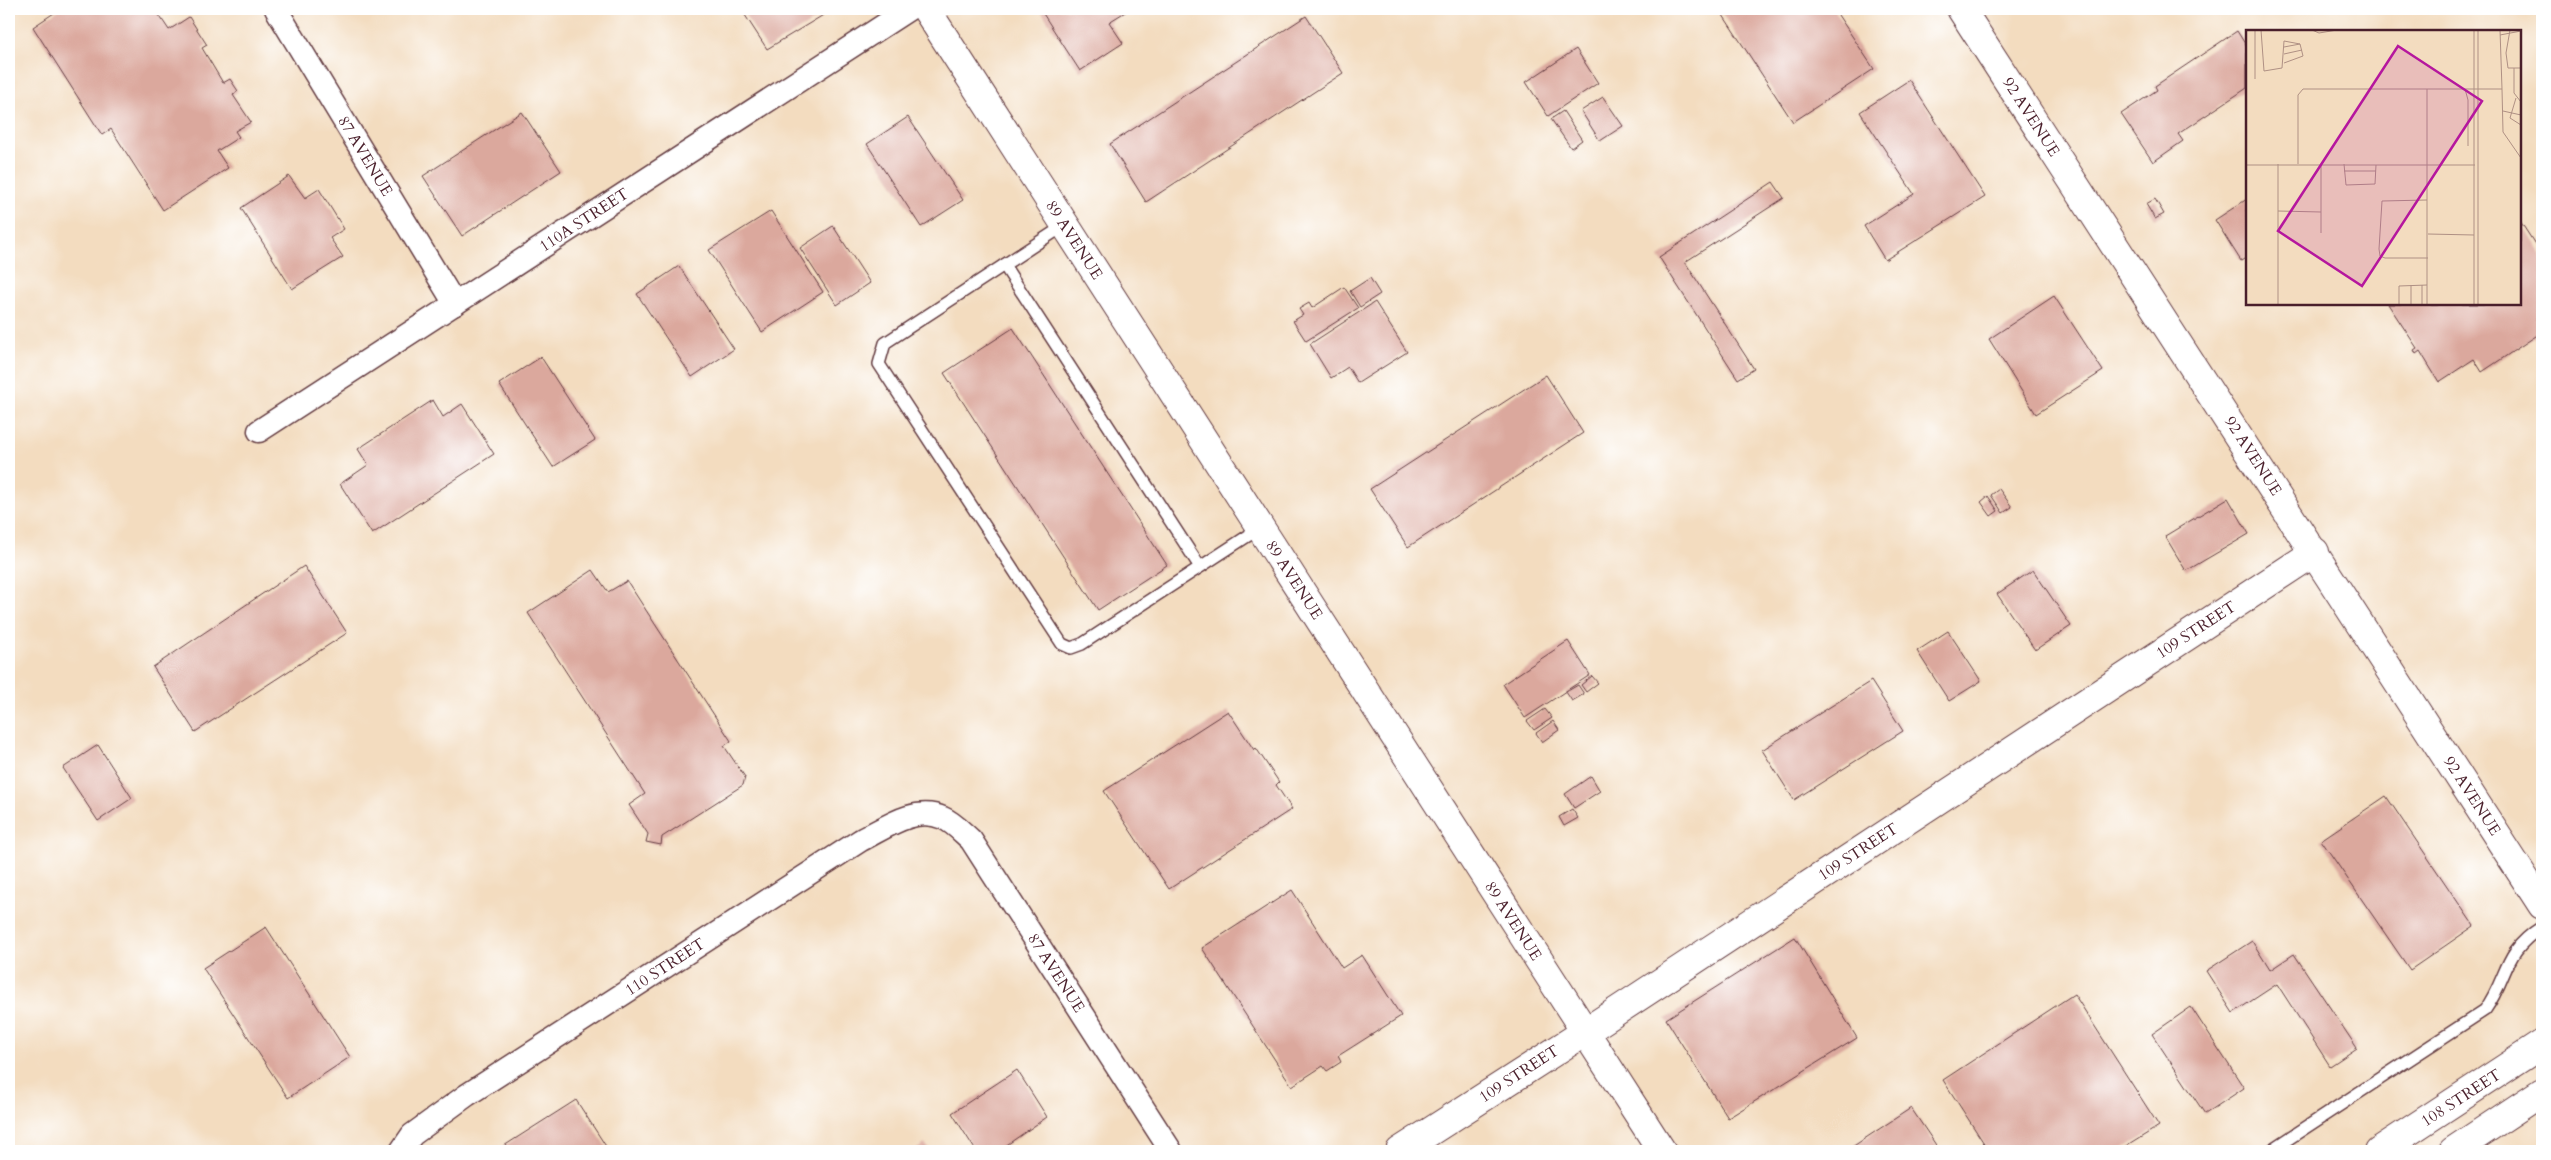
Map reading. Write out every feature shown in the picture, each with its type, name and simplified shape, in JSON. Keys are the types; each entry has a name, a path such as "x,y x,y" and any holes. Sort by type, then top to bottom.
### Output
{"street":[{"name":"87 AVENUE","path":"276,9 454,304"},
{"name":"110A STREET","path":"259,431 909,9"},
{"name":"89 AVENUE","path":"926,9 1662,1151"},
{"name":"92 AVENUE","path":"1961,9 2315,552 2542,905"},
{"name":"109 STREET","path":"1400,1151 1585,1032 2315,552"},
{"name":"87 AVENUE","path":"925,814 943,818 971,840 1171,1151"},
{"name":"110 STREET","path":"406,1143 467,1095 861,840 906,817 925,814"},
{"name":"108 STREET","path":"2379,1151 2542,1044"},
{"path":"2453,1151 2542,1092"}],"lane":[{"path":"1065,225 885,343 879,364 1062,644 1071,648 1082,644 1260,528"},
{"path":"1004,265 1200,567"},
{"path":"2270,1151 2485,1010 2494,998 2502,972 2518,945 2542,928"}],"path":[{"path":"2535,1151 2542,1147"}],"building":[{"path":"60,9 155,9 169,30 189,17 207,45 202,48 223,83 230,79 238,91 233,95 251,122 235,131 239,137 217,151 228,168 163,210 111,129 102,135 33,27"},
{"path":"741,9 821,9 825,14 767,49"},
{"path":"1040,9 1130,9 1109,22 1123,43 1080,71"},
{"path":"1719,9 1834,9 1874,69 1793,122"},
{"path":"1306,16 1343,73 1146,202 1110,144"},
{"path":"2237,31 2246,45 2246,89 2178,134 2183,141 2153,162 2121,114 2157,90 2155,86"},
{"path":"1576,49 1598,83 1548,116 1526,82"},
{"path":"1909,80 1985,197 1885,260 1864,226 1914,194 1860,112"},
{"path":"1603,97 1623,126 1600,141 1581,111"},
{"path":"1563,111 1582,140 1571,148 1551,119"},
{"path":"522,112 561,171 462,236 423,176"},
{"path":"908,117 963,200 921,227 867,144"},
{"path":"289,176 305,198 319,189 344,229 330,238 343,257 292,289 241,208"},
{"path":"1773,182 1784,198 1685,262 1754,369 1738,379 1659,257"},
{"path":"2155,199 2164,214 2155,219 2146,204"},
{"path":"2246,200 2246,258 2241,261 2215,220"},
{"path":"771,211 823,292 762,332 709,250"},
{"path":"2521,223 2542,255 2542,314 2536,319 2542,328 2542,332 2482,372 2474,359 2439,382 2420,351 2416,354 2414,350 2417,348 2389,305 2521,305"},
{"path":"833,226 870,283 837,305 800,248"},
{"path":"679,266 734,349 692,377 637,294"},
{"path":"1370,278 1380,294 1360,307 1350,291"},
{"path":"1344,287 1358,308 1306,341 1293,321 1303,315 1299,309 1309,303 1312,308"},
{"path":"2054,296 2103,371 2036,414 1989,339"},
{"path":"1375,302 1407,352 1358,383 1348,367 1331,378 1310,344"},
{"path":"1013,328 1167,565 1098,610 944,373"},
{"path":"541,357 595,440 553,467 499,384"},
{"path":"1546,375 1583,433 1408,547 1370,489"},
{"path":"433,400 443,417 462,404 494,454 372,534 340,484 368,465 358,449"},
{"path":"1999,489 2012,507 2003,513 1991,495"},
{"path":"1988,496 1998,511 1991,516 1981,502"},
{"path":"2228,498 2249,534 2186,571 2165,536"},
{"path":"304,566 347,633 195,732 153,667"},
{"path":"593,570 608,592 627,581 731,741 724,746 745,777 743,785 662,837 661,845 646,842 648,834 629,805 645,794 528,613"},
{"path":"2033,570 2071,626 2035,650 1997,594"},
{"path":"1948,631 1981,681 1949,701 1917,651"},
{"path":"1568,641 1590,675 1525,718 1503,684"},
{"path":"1592,676 1598,683 1586,692 1581,685"},
{"path":"1871,681 1903,731 1794,800 1762,750"},
{"path":"1578,685 1584,694 1572,701 1566,692"},
{"path":"1545,709 1552,718 1534,730 1527,721"},
{"path":"1228,711 1254,750 1256,748 1279,782 1276,785 1292,809 1169,889 1104,791"},
{"path":"1553,721 1559,730 1542,742 1536,733"},
{"path":"98,745 132,798 98,821 63,768"},
{"path":"1591,776 1600,791 1574,808 1565,794"},
{"path":"2386,796 2474,926 2410,970 2321,840"},
{"path":"1572,809 1578,818 1564,826 1559,817"},
{"path":"1292,890 1342,968 1362,955 1401,1016 1338,1056 1341,1062 1327,1071 1323,1066 1292,1086 1202,948"},
{"path":"266,927 350,1057 288,1098 203,968"},
{"path":"1795,937 1857,1038 1728,1118 1666,1019"},
{"path":"2252,941 2270,970 2294,954 2357,1048 2330,1066 2277,984 2233,1013 2206,971"},
{"path":"2074,994 2159,1126 2119,1151 1989,1151 1943,1080"},
{"path":"2191,1007 2244,1088 2205,1114 2152,1034"},
{"path":"1017,1070 1047,1117 998,1151 976,1151 952,1113"},
{"path":"576,1100 609,1151 496,1151"},
{"path":"1911,1108 1940,1151 1846,1151"},
{"path":"925,1144 931,1151 914,1151"}]}
